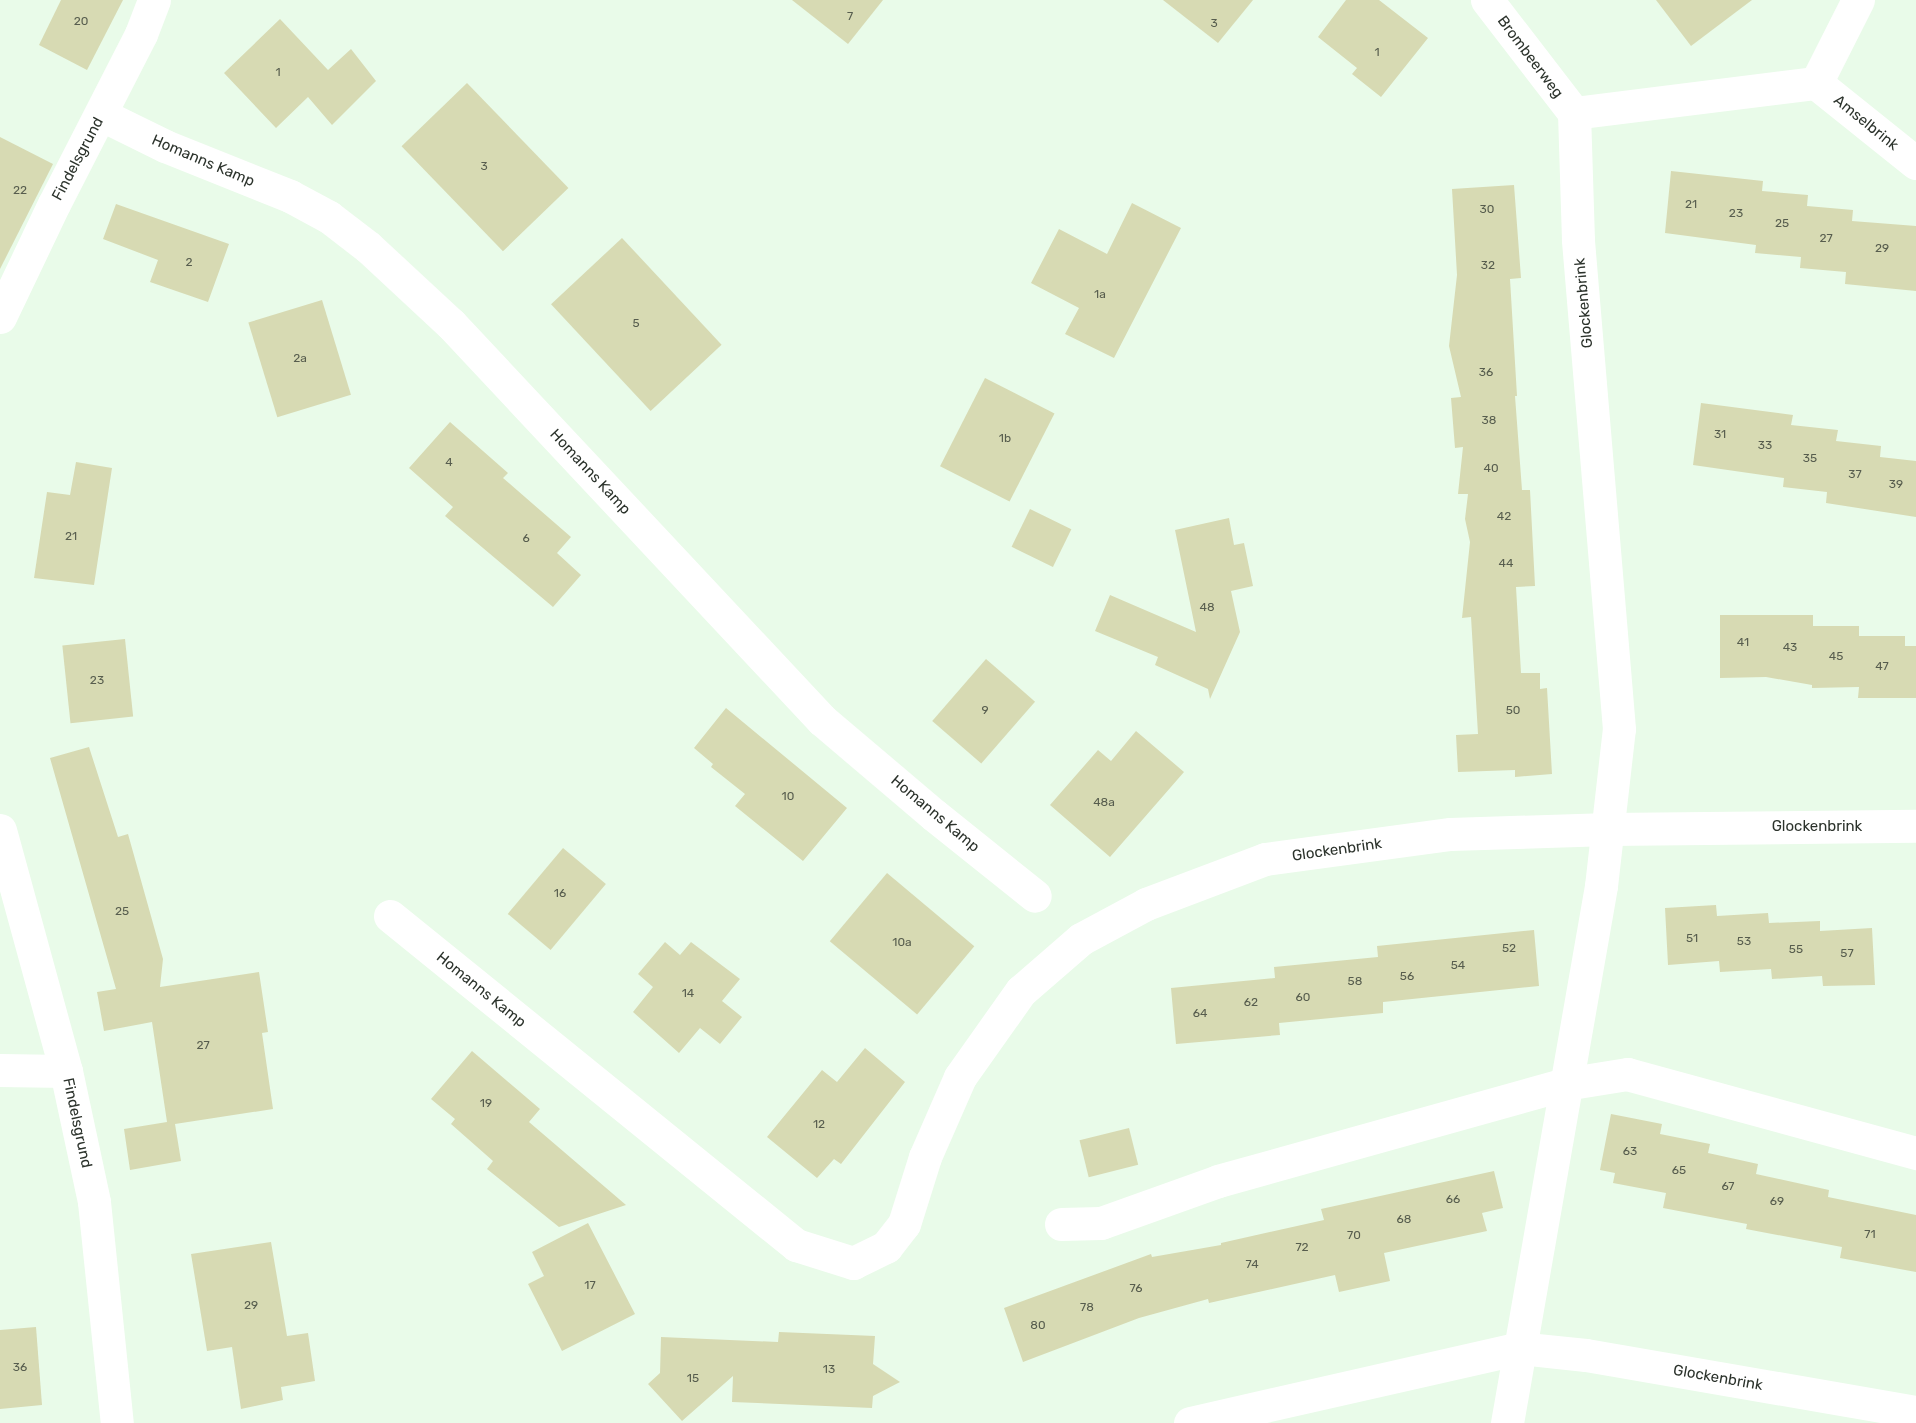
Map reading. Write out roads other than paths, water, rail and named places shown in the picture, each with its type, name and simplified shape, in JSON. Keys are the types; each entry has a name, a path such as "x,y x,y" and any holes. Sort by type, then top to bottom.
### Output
{"street":[{"name":"Findelsgrund","path":"0,317 54,204 102,115 141,34 154,0"},
{"name":"Brombeerweg","path":"1487,0 1574,113"},
{"path":"1574,113 1816,83 1858,0"},
{"name":"Amselbrink","path":"1816,83 1916,164"},
{"name":"Glockenbrink","path":"1507,1423 1609,829 1619,729 1578,240 1574,113"},
{"name":"Homanns Kamp","path":"102,115 165,146 290,196 329,217 368,247 451,324 822,720 934,815 1035,896"},
{"name":"Glockenbrink","path":"1081,939 1146,904 1265,859 1450,834 1609,829 1916,826"},
{"name":"Findelsgrund","path":"0,830 66,1071 94,1202 117,1423"},
{"name":"Homanns Kamp","path":"390,916 796,1245 853,1263 886,1247 904,1224 925,1157 960,1077 1021,991 1081,939"},
{"path":"0,1070 66,1071"},
{"path":"1060,1224 1101,1223 1218,1181 1565,1084 1627,1074 1916,1153"},
{"name":"Glockenbrink","path":"1190,1423 1519,1348 1586,1355 1916,1412"}]}
